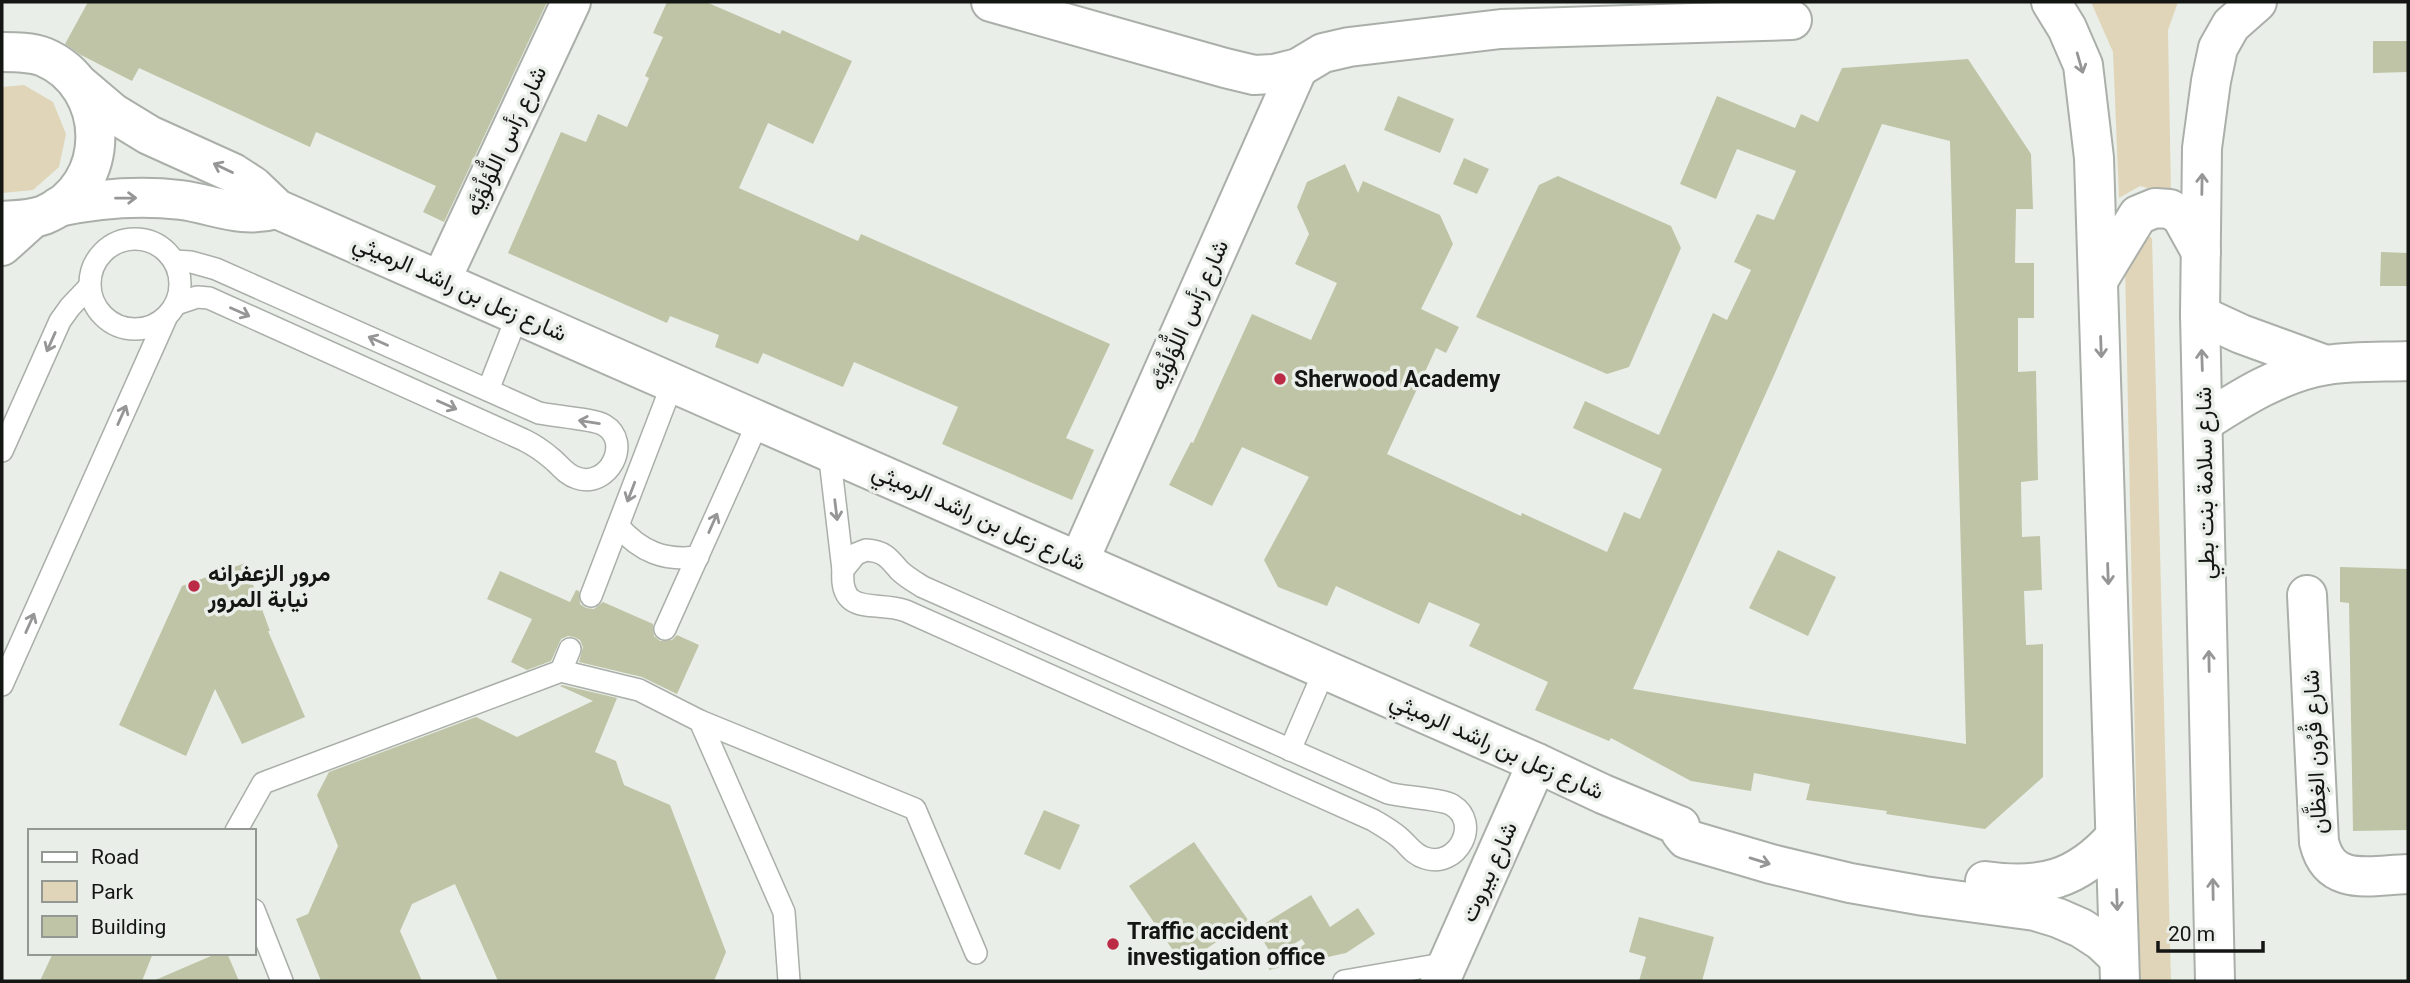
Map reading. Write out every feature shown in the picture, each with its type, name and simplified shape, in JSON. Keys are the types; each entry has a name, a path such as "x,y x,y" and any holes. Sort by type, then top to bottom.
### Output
{"street":[{"name":"شارع رَأس اللُّؤلُؤيَّه","path":"441,280 571,2"},
{"path":"991,2 1254,75 1274,74 1298,68 1323,53 1349,47 1500,29 1792,20"},
{"path":"2051,2 2067,28 2082,65 2094,158 2120,970"},
{"name":"شارع سلامة بنت بطي","path":"2216,981 2200,315 2203,148 2218,48 2231,25 2257,2"},
{"name":"شارع زعل بن راشد الرميثي","path":"2,52 22,52 44,57 64,69 113,113 149,135 233,173 253,187 276,209 1681,826 1681,833 1686,839 1771,864 1870,886 2028,910 2058,918 2081,928 2101,942 2120,970"},
{"name":"شارع رَأس اللُّؤلُؤيَّه","path":"1079,561 1298,68"},
{"path":"2,246 31,216 79,188 92,164 97,137 93,110 80,85"},
{"name":"شارع زعل بن راشد الرميثي","path":"31,216 89,201 130,197 184,201 233,213 276,209"},
{"path":"2099,279 2138,215 2155,208 2170,208 2181,216 2201,252"},
{"path":"2200,315 2241,334 2326,365"},
{"path":"2204,422 2242,397 2283,378 2326,365 2408,361"},
{"name":"شارع قُرُون الغِظَّان","path":"2307,595 2319,842 2322,857 2331,867 2348,876 2408,874"},
{"name":"شارع بيروت","path":"1444,972 1537,763"},
{"path":"1681,826 1683,820 1695,816 1778,840 1856,858 1934,874 2012,885 2036,884 2070,874 2087,864 2115,838"}],"lane":[{"path":"2,685 171,311 180,290 174,261 163,248 148,241 130,239 114,244 100,254 92,270 89,286 93,303 103,317 117,326 134,330 151,327 171,311 197,297 209,298 524,440 539,448 574,478 585,481 596,479 613,465 617,454 616,443 605,425 595,421 539,413 216,269 191,262 174,261"},
{"path":"2,451 60,321 89,286"},
{"path":"488,390 518,314"},
{"path":"591,596 673,382"},
{"path":"665,629 759,420"},
{"path":"829,451 845,590 850,599 859,605 894,606 906,611 1373,820 1423,858 1434,861 1444,859 1462,845 1465,824 1454,805 1444,801 1388,793 1290,750 923,587 899,569 887,555 876,550 856,554 843,570"},
{"path":"618,526 630,540 662,557 680,559 698,556"},
{"path":"561,671 570,649"},
{"path":"1290,750 1325,669"},
{"path":"237,829 263,783 561,671 640,686 700,721 915,809 976,953"},
{"path":"700,721 784,912 789,981"},
{"path":"256,915 282,981"},
{"path":"1344,981 1444,972"}],"green space":[{"path":"2091,2 2178,2 2168,30 2171,194 2140,186 2119,198 2113,52"},
{"path":"24,85 53,102 66,134 59,167 33,190 2,193 2,87"},
{"path":"2141,233 2152,238 2171,981 2140,981 2125,264"}],"building":[{"path":"88,2 547,2 444,222 423,212 436,186 316,132 310,147 139,68 132,81 81,55 65,44"},
{"path":"667,2 706,2 780,34 782,30 852,61 813,144 768,123 739,188 858,241 861,234 1110,344 1066,438 1094,450 1072,500 942,444 958,407 854,362 843,387 763,353 758,364 715,347 719,335 670,316 667,323 508,253 561,132 586,142 598,114 627,127 649,78 645,76 663,37 653,33"},
{"path":"2373,41 2408,41 2408,72 2373,73"},
{"path":"1968,59 2031,154 2033,209 2016,209 2015,263 2034,263 2034,318 2018,318 2018,372 2036,371 2038,480 2021,482 2022,537 2040,536 2042,590 2024,591 2026,645 2043,644 2043,777 1985,829 1806,800 1810,784 1754,773 1751,791 1691,781 1611,738 1609,741 1535,710 1548,682 1469,646 1480,624 1429,602 1419,624 1336,586 1327,606 1278,587 1264,560 1309,477 1242,447 1212,506 1169,485 1191,442 1193,443 1252,314 1311,340 1337,283 1295,264 1309,234 1297,207 1307,182 1345,164 1358,193 1363,181 1440,215 1453,244 1421,309 1459,327 1446,353 1436,348 1387,454 1521,516 1522,513 1607,552 1624,512 1640,519 1662,469 1573,428 1585,401 1659,435 1713,313 1727,320 1751,270 1734,262 1757,214 1774,220 1796,171 1737,149 1716,199 1680,184 1717,96 1795,128 1801,114 1818,122 1842,68","holes":["1882,124 1950,141 1966,744 1633,689 1775,373"]},
{"path":"1398,96 1454,119 1440,153 1384,130"},
{"path":"1464,158 1489,169 1477,194 1453,184"},
{"path":"1558,176 1671,226 1681,248 1629,367 1607,374 1476,317 1539,185"},
{"path":"2381,252 2408,253 2408,286 2380,286"},
{"path":"1778,550 1836,577 1808,636 1749,608"},
{"path":"245,563 268,631 305,717 242,744 215,689 186,756 119,725 182,586"},
{"path":"2340,567 2408,569 2408,830 2353,831 2349,603 2340,602"},
{"path":"500,571 570,602 576,590 579,591 580,604 586,608 594,609 603,602 653,624 654,636 660,641 672,640 677,635 699,645 677,694 642,677 579,662 583,647 580,640 574,637 561,639 551,661 527,670 511,662 532,619 487,599"},
{"path":"560,686 617,698 595,752 616,761 624,785 670,805 726,952 714,981 498,981 455,884 412,904 400,931 422,981 321,981 296,919 308,914 338,846 317,795 329,772 476,717 517,737 593,701"},
{"path":"1044,810 1080,825 1060,870 1024,854"},
{"path":"1194,842 1248,920 1183,965 1129,886"},
{"path":"1311,895 1330,927 1358,908 1375,934 1346,953 1269,970 1305,944 1302,939 1273,957 1256,929"},
{"path":"1639,917 1714,937 1702,981 1639,981 1646,957 1629,952"},
{"path":"52,955 152,955 142,981 40,981"},
{"path":"213,955 228,955 239,981 153,981"}],"place":[{"name":"Sherwood Academy","path":"1280,379"},
{"name":"مرور الزعفرانه نيابة المرور","path":"194,586"},
{"name":"Traffic accident investigation office","path":"1113,944"}]}
